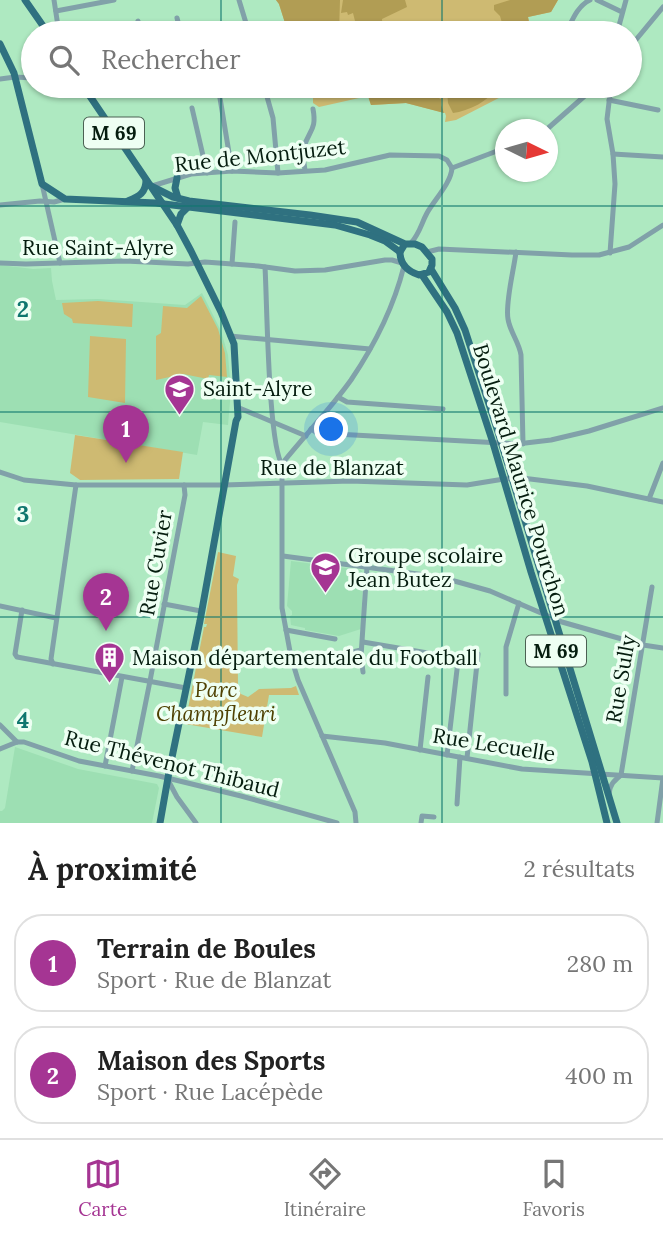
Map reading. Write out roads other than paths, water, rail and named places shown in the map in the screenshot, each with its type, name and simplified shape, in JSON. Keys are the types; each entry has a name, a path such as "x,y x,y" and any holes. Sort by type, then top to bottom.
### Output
{"main road":[{"path":"25,0 40,21"},
{"path":"0,44 15,77 42,184 65,199 163,204 344,227 385,241 419,275 431,269 432,259 425,249 358,222 179,199 148,183"},
{"name":"M 69","path":"91,98 148,183"},
{"path":"177,178 174,188 179,199"},
{"path":"128,201 142,193 148,183"},
{"path":"148,183 177,225 233,341 237,377 237,407 234,411 236,421 160,822"},
{"path":"177,225 181,214 188,207"},
{"path":"401,259 408,244"},
{"name":"Boulevard Maurice Pourchon","path":"431,269 466,330 607,823"},
{"name":"Boulevard Maurice Pourchon","path":"419,275 447,312 457,333 488,428 508,464 508,479 555,620 617,823"}],"street":[{"path":"54,0 57,21"},
{"path":"56,11 114,0"},
{"path":"239,0 245,21"},
{"path":"572,21 583,3 590,0"},
{"path":"597,0 622,12"},
{"path":"620,21 626,0"},
{"path":"642,32 663,7"},
{"path":"0,79 21,77"},
{"path":"220,98 232,171"},
{"path":"267,98 273,118 278,173"},
{"path":"558,119 582,98"},
{"path":"610,253 615,184 607,119 609,100 658,110"},
{"path":"192,108 207,173"},
{"path":"305,170 305,145 315,123 313,109"},
{"path":"408,244 419,233 452,174 452,168 495,151"},
{"path":"613,154 663,157"},
{"name":"Rue de Montjuzet","path":"148,183 191,174 325,170 397,155 439,156 447,160 452,168"},
{"path":"42,184 60,263"},
{"path":"0,205 65,199"},
{"path":"232,264 235,222"},
{"path":"419,233 425,249 581,255 610,253 635,244 663,225"},
{"path":"432,259 444,250"},
{"path":"508,464 510,453 520,444 521,355 508,322 507,312 516,252"},
{"path":"356,823 355,812 291,657 282,608 283,466 285,460 338,397 370,349 399,285 401,259"},
{"name":"Rue Saint-Alyre","path":"0,263 125,261 232,264 295,271 325,270 401,259"},
{"path":"265,267 273,422 278,459 283,466"},
{"path":"399,285 419,275"},
{"path":"230,336 370,349"},
{"path":"338,397 347,401 443,409"},
{"path":"237,407 306,436"},
{"path":"311,429 317,433 520,444 589,431 663,408"},
{"path":"478,442 488,428"},
{"path":"649,499 663,463"},
{"name":"Rue de Blanzat","path":"0,472 24,480 76,485 359,481 467,485 522,478 582,485 663,502"},
{"path":"53,664 51,659 56,618 76,485"},
{"name":"Rue Cuvier","path":"132,771 184,485"},
{"path":"283,556 440,577 490,591 555,620 643,645 663,648"},
{"path":"363,672 361,650 367,567"},
{"name":"Rue Sully","path":"621,775 652,587"},
{"path":"164,604 201,611"},
{"path":"506,694 506,647 519,604"},
{"path":"0,606 56,618"},
{"path":"22,610 15,656 186,688"},
{"path":"286,630 335,639"},
{"path":"362,642 457,658 447,755"},
{"path":"291,657 344,654 361,650"},
{"path":"457,804 478,654"},
{"path":"105,766 122,677"},
{"path":"420,750 428,677"},
{"path":"0,725 17,742 0,749"},
{"name":"Rue Lecuelle","path":"322,736 374,741 522,769 663,778"},
{"name":"Rue Thévenot Thibaud","path":"17,742 79,761 241,796 337,823"},
{"path":"609,794 612,782 621,775"},
{"path":"657,823 663,778"},
{"path":"168,779 196,823"},
{"path":"164,801 177,797"},
{"path":"421,823 422,816 434,817"}],"place":[{"name":"Saint-Alyre","path":"180,416"},
{"name":"Terrain de Boules","path":"126,463"},
{"name":"Groupe scolaire Jean Butez","path":"325,595"},
{"name":"Maison des Sports","path":"106,631"},
{"name":"Maison départementale du Football","path":"109,685"}],"park label":[{"name":"Parc Champfleuri","path":"216,702"}]}
